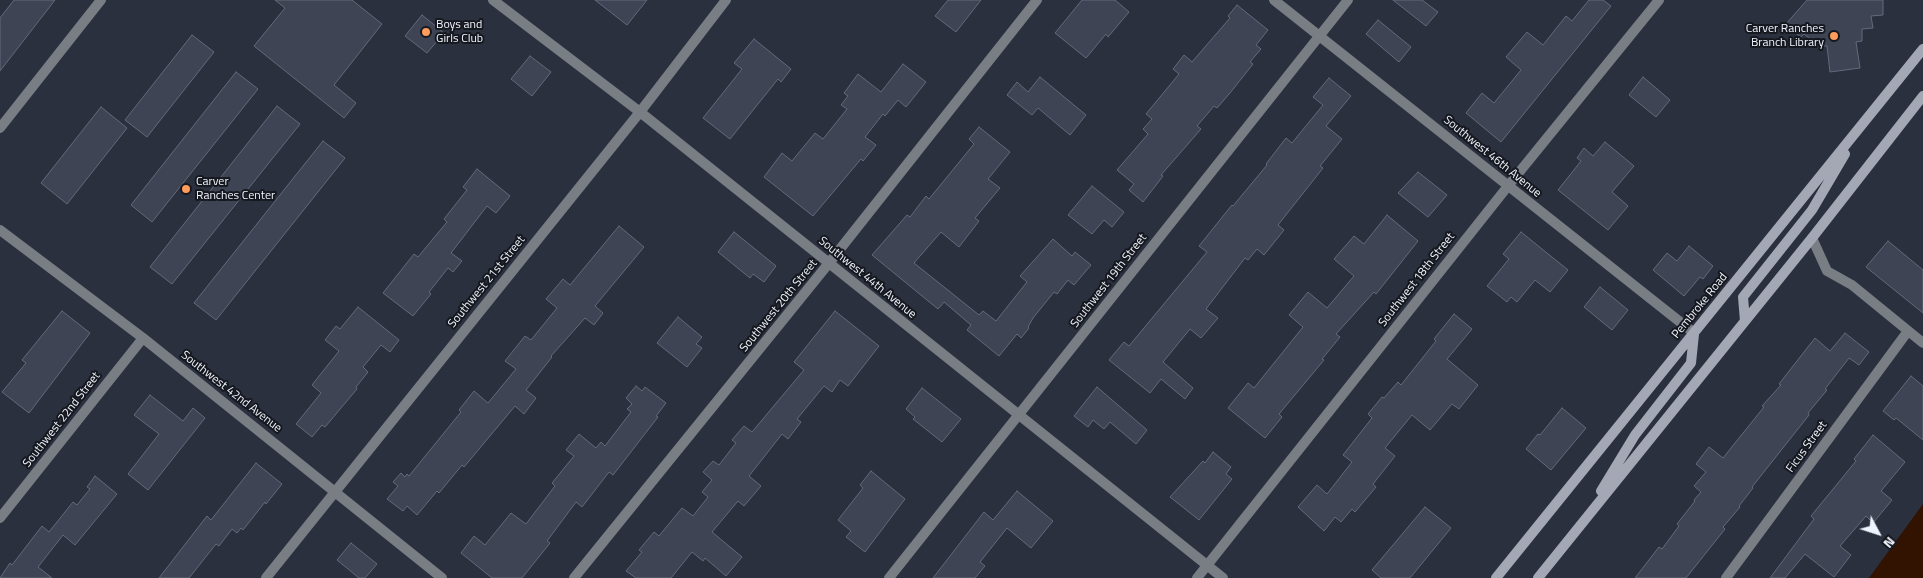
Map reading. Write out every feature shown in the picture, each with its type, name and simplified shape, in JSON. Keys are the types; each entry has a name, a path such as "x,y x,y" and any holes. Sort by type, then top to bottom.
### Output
{"main road":[{"name":"Pembroke Road","path":"1496,578 1923,49"},
{"path":"1538,578 1812,238 1923,96"},
{"path":"1745,321 1743,297 1812,210 1864,123"},
{"path":"1580,526 1635,435 1691,363 1694,333"}],"street":[{"path":"0,128 101,0"},
{"name":"Southwest 44th Avenue","path":"494,0 640,112 1223,578"},
{"name":"Southwest 21st Street","path":"266,578 640,112 726,0"},
{"name":"Southwest 20th Street","path":"574,578 829,263 1037,0"},
{"name":"Southwest 46th Avenue","path":"1274,0 1694,333"},
{"name":"Southwest 19th Street","path":"889,578 1348,0"},
{"name":"Southwest 18th Street","path":"1197,578 1508,186 1659,0"},
{"name":"Southwest 42nd Avenue","path":"0,230 143,338 442,578"},
{"path":"1812,238 1827,271 1852,285 1923,343"},
{"name":"Ficus Street","path":"1726,578 1908,331"},
{"name":"Southwest 22nd Street","path":"0,518 143,338"}],"shaded area":[{"path":"1923,504 1923,578 1869,578"}],"building":[{"path":"14,0 55,0 0,71 0,18"},
{"path":"275,0 352,0 382,24 334,85 356,103 344,118 254,46 285,8"},
{"path":"595,0 647,0 627,25"},
{"path":"948,0 981,0 956,32 935,16"},
{"path":"1082,0 1115,0 1129,12 1108,37 1106,34 1086,58 1055,33"},
{"path":"1393,0 1422,0 1438,12 1426,26"},
{"path":"1589,0 1603,0 1611,6 1501,142 1466,113 1482,93 1494,103 1521,70 1506,57 1527,32 1543,45 1566,16 1572,21"},
{"name":"Carver Ranches Branch Library","path":"1807,0 1883,0 1883,15 1871,16 1873,28 1862,29 1862,41 1856,42 1860,68 1830,72 1827,46 1819,46 1804,34 1801,37 1785,25"},
{"path":"1237,5 1268,30 1256,45 1261,49 1250,62 1253,64 1230,93 1217,108 1214,106 1197,126 1201,129 1161,175 1163,176 1143,202 1129,190 1134,184 1117,170 1148,134 1143,129 1152,119 1146,114 1179,74 1173,69 1184,55 1192,62 1230,18 1228,16"},
{"name":"Boys and Girls Club","path":"422,15 444,33 427,53 405,36"},
{"path":"1378,20 1411,47 1399,62 1366,34"},
{"path":"192,35 214,52 147,137 125,120"},
{"path":"754,39 791,69 781,82 778,79 730,139 703,118 742,69 734,63"},
{"path":"530,56 551,72 532,96 511,79"},
{"path":"903,64 926,82 906,107 898,100 885,116 883,114 865,137 876,145 863,161 861,159 813,216 764,177 782,153 792,161 815,133 823,139 847,109 841,105 848,96 844,93 858,74 881,92"},
{"path":"236,72 258,89 152,222 131,205"},
{"path":"1040,77 1086,115 1070,135 1038,108 1032,115 1007,95 1017,82 1028,92"},
{"path":"1643,77 1670,100 1656,117 1629,95"},
{"path":"1329,78 1351,96 1326,126 1342,139 1320,166 1323,168 1278,225 1284,230 1264,255 1257,249 1248,260 1245,258 1206,309 1218,318 1201,338 1190,329 1163,362 1193,388 1185,399 1161,379 1150,393 1109,360 1124,342 1129,346 1207,252 1199,246 1267,165 1286,138 1292,143 1323,105 1313,97"},
{"path":"277,106 300,124 172,284 150,267"},
{"path":"101,107 127,128 67,204 41,183"},
{"path":"979,127 1010,152 988,179 1000,188 975,218 979,221 959,247 941,232 914,263 979,315 983,311 996,321 1027,282 1020,276 1053,239 1072,256 1075,252 1091,265 1074,285 1068,280 1057,294 1054,292 1033,318 1029,328 1021,338 1017,334 999,356 967,330 971,325 944,302 938,309 872,255 907,215 910,217 926,196 929,199 974,144 969,139"},
{"path":"323,141 345,158 216,320 194,303"},
{"path":"1605,142 1634,166 1612,192 1628,206 1608,230 1558,190 1581,161 1577,158 1584,148 1593,156"},
{"path":"477,169 510,196 496,213 487,206 451,253 462,261 453,272 448,268 429,292 431,294 413,316 383,293 414,254 418,257 447,222 444,219 467,190 463,187"},
{"path":"1418,172 1447,195 1428,217 1398,193"},
{"path":"1092,186 1124,212 1112,227 1104,220 1092,234 1068,215"},
{"path":"1387,215 1418,241 1376,294 1374,292 1336,334 1340,337 1322,359 1324,360 1279,414 1282,417 1265,438 1228,408 1248,383 1254,388 1303,327 1289,315 1308,292 1327,308 1354,276 1334,259 1354,236 1364,244"},
{"path":"619,226 644,247 595,306 603,313 594,325 585,318 551,356 526,390 536,398 524,414 515,406 464,467 462,465 439,493 437,491 417,515 407,506 403,511 387,499 398,486 393,482 401,473 405,477 407,474 409,476 461,412 459,410 474,391 488,403 516,369 505,361 525,336 531,340 557,308 546,299 563,279 570,285"},
{"path":"734,232 776,266 764,282 753,274 750,278 718,252"},
{"path":"1521,232 1568,270 1550,292 1535,280 1517,302 1511,297 1507,302 1487,286 1509,259 1503,254"},
{"path":"1888,241 1923,270 1923,313 1866,267"},
{"path":"1689,246 1713,266 1703,279 1700,277 1684,296 1653,270 1667,253 1677,261"},
{"path":"1600,287 1628,310 1612,330 1584,307"},
{"path":"358,307 399,340 390,352 381,345 363,367 368,372 356,387 357,389 325,427 322,425 312,437 296,424 321,393 312,385 339,351 325,340 336,326 340,329"},
{"path":"62,311 90,333 29,413 2,392 26,363 22,360"},
{"path":"835,311 879,346 848,386 840,380 832,392 824,386 797,419 801,422 788,439 782,434 749,476 761,486 744,506 738,501 712,532 742,557 726,576 705,558 703,561 692,552 671,578 636,578 626,571 642,552 639,550 654,532 659,536 682,508 693,516 708,497 702,492 712,480 703,472 713,461 719,465 736,443 732,440 744,426 752,432 804,370 794,362"},
{"path":"1454,314 1472,329 1447,359 1478,385 1459,409 1452,404 1430,430 1412,415 1385,448 1395,456 1373,484 1376,487 1355,512 1352,509 1341,522 1335,517 1324,531 1298,507 1317,485 1327,494 1352,462 1343,455 1372,418 1368,414 1398,382 1401,385 1436,341 1434,339"},
{"path":"678,317 702,337 696,344 702,348 687,367 657,343"},
{"path":"1845,333 1869,352 1859,365 1849,358 1808,413 1809,415 1752,487 1740,507 1723,527 1725,529 1686,578 1635,578 1659,547 1662,549 1679,526 1677,524 1701,492 1694,486 1706,472 1696,464 1709,447 1723,458 1764,407 1762,406 1781,385 1779,384 1815,338 1830,351"},
{"path":"1911,376 1923,386 1923,440 1896,418 1894,420 1883,411"},
{"path":"636,386 642,391 645,387 666,403 656,416 658,417 613,475 609,472 582,507 576,502 547,541 550,543 522,578 492,578 461,553 474,536 485,545 511,513 526,524 555,486 552,483 574,456 566,450 579,434 596,448 601,442 605,446 631,412 627,409 632,404 626,398"},
{"path":"1097,387 1147,430 1136,444 1110,422 1104,429 1093,420 1088,427 1074,416"},
{"path":"922,388 961,419 942,442 913,419 915,417 906,409"},
{"path":"150,395 183,421 193,408 205,418 148,490 128,474 159,434 134,415"},
{"path":"1562,408 1586,428 1551,470 1526,449"},
{"path":"1873,435 1905,462 1881,491 1892,500 1873,523 1866,516 1840,546 1851,555 1834,577 1805,554 1785,578 1770,578 1814,519 1811,516 1856,461 1854,459"},
{"path":"1213,452 1231,467 1226,474 1232,479 1199,520 1170,497 1203,461 1205,463"},
{"path":"256,463 282,484 266,504 265,502 243,530 241,528 237,533 232,529 219,546 216,544 189,578 159,578 207,516 211,520"},
{"path":"871,471 905,499 865,552 846,537 851,531 838,520 863,488 860,485"},
{"path":"95,476 117,494 75,545 63,535 38,567 52,578 0,578 10,563 12,565 42,526 49,532 73,502 77,505 90,489 87,487"},
{"path":"1017,491 1053,521 1031,548 1007,528 980,562 985,566 975,578 933,578 984,512 993,520"},
{"path":"1425,507 1451,528 1410,578 1381,578 1372,570"},
{"path":"351,543 377,564 365,578 359,578 337,560"}],"place":[{"name":"Boys and Girls Club","path":"426,32"},
{"name":"Carver Ranches Branch Library","path":"1834,36"},
{"name":"Carver Ranches Center","path":"186,189"}]}
